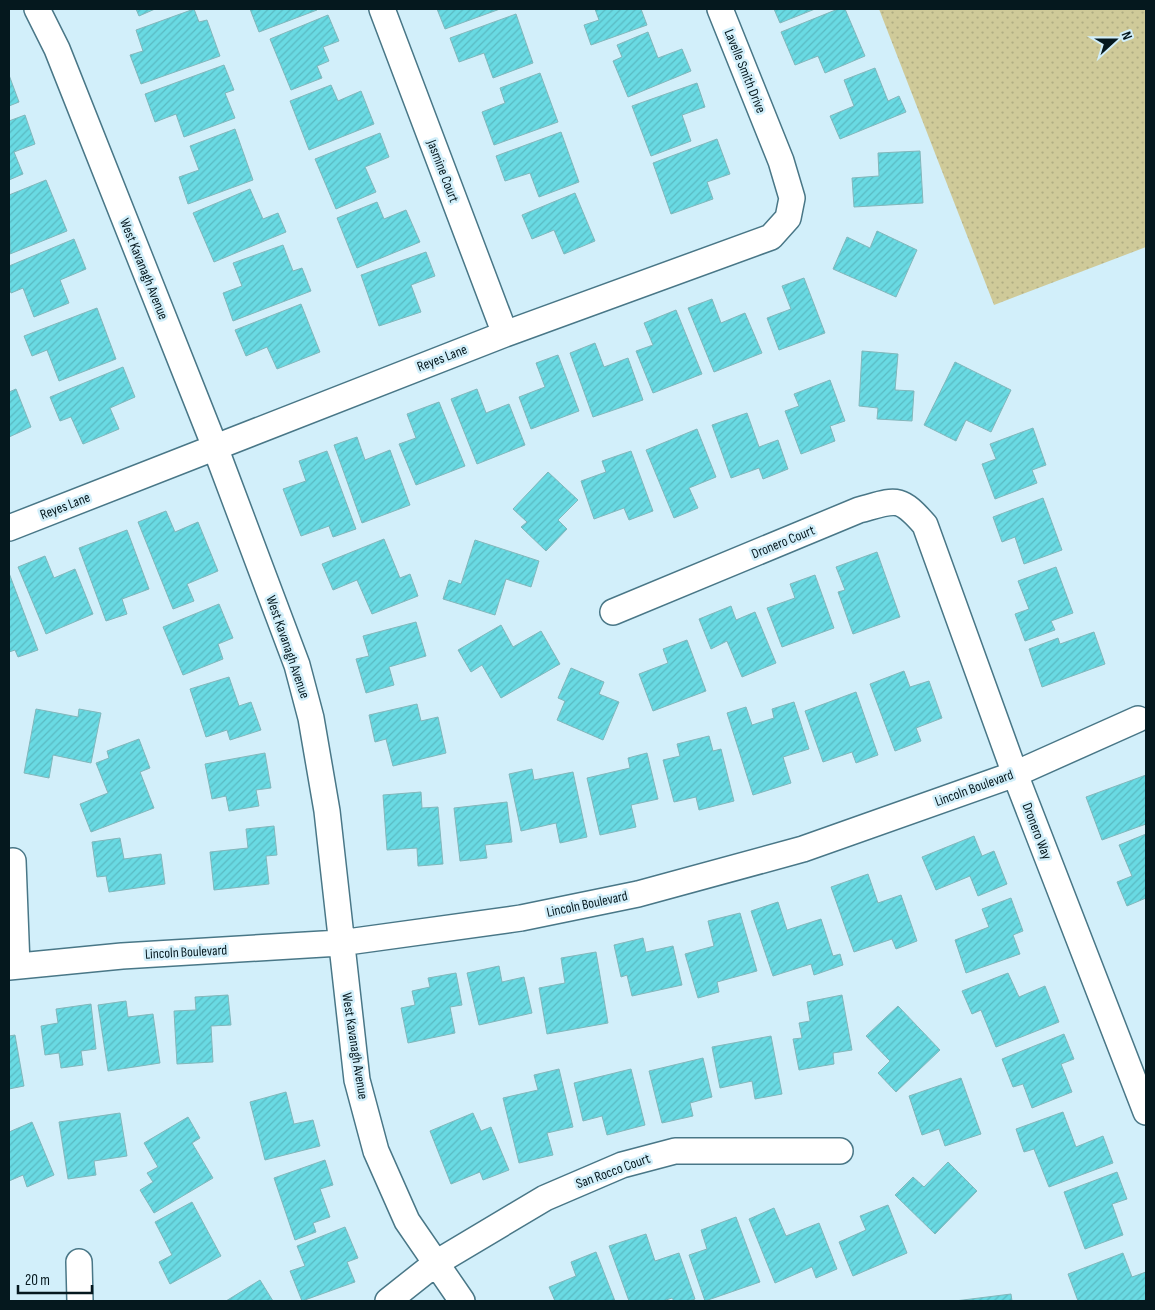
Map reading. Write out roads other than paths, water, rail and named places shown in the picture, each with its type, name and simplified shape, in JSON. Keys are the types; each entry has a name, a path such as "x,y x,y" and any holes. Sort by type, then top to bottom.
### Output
{"street":[{"name":"West Kavanagh Avenue","path":"37,9 57,49 214,447 296,665 311,718 327,811 340,943 357,1080 376,1151 407,1221 462,1301"},
{"name":"Jasmine Court","path":"382,9 505,334"},
{"name":"Lavelle Smith Drive","path":"720,9 770,133"},
{"name":"Reyes Lane","path":"9,528 505,334 770,237 788,218 792,198 770,133"},
{"name":"Dronero Court","path":"613,612 860,510 892,501 909,506 925,525 934,548"},
{"name":"Dronero Way","path":"934,548 1015,774 1146,1112"},
{"name":"Lincoln Boulevard","path":"13,967 122,956 340,943 521,918 638,894 803,849 1015,774 1138,719"},
{"path":"13,861 13,967"},
{"name":"San Rocco Court","path":"388,1301 436,1263 545,1198 622,1165 675,1150 840,1151"},
{"path":"79,1262 80,1301"}]}
